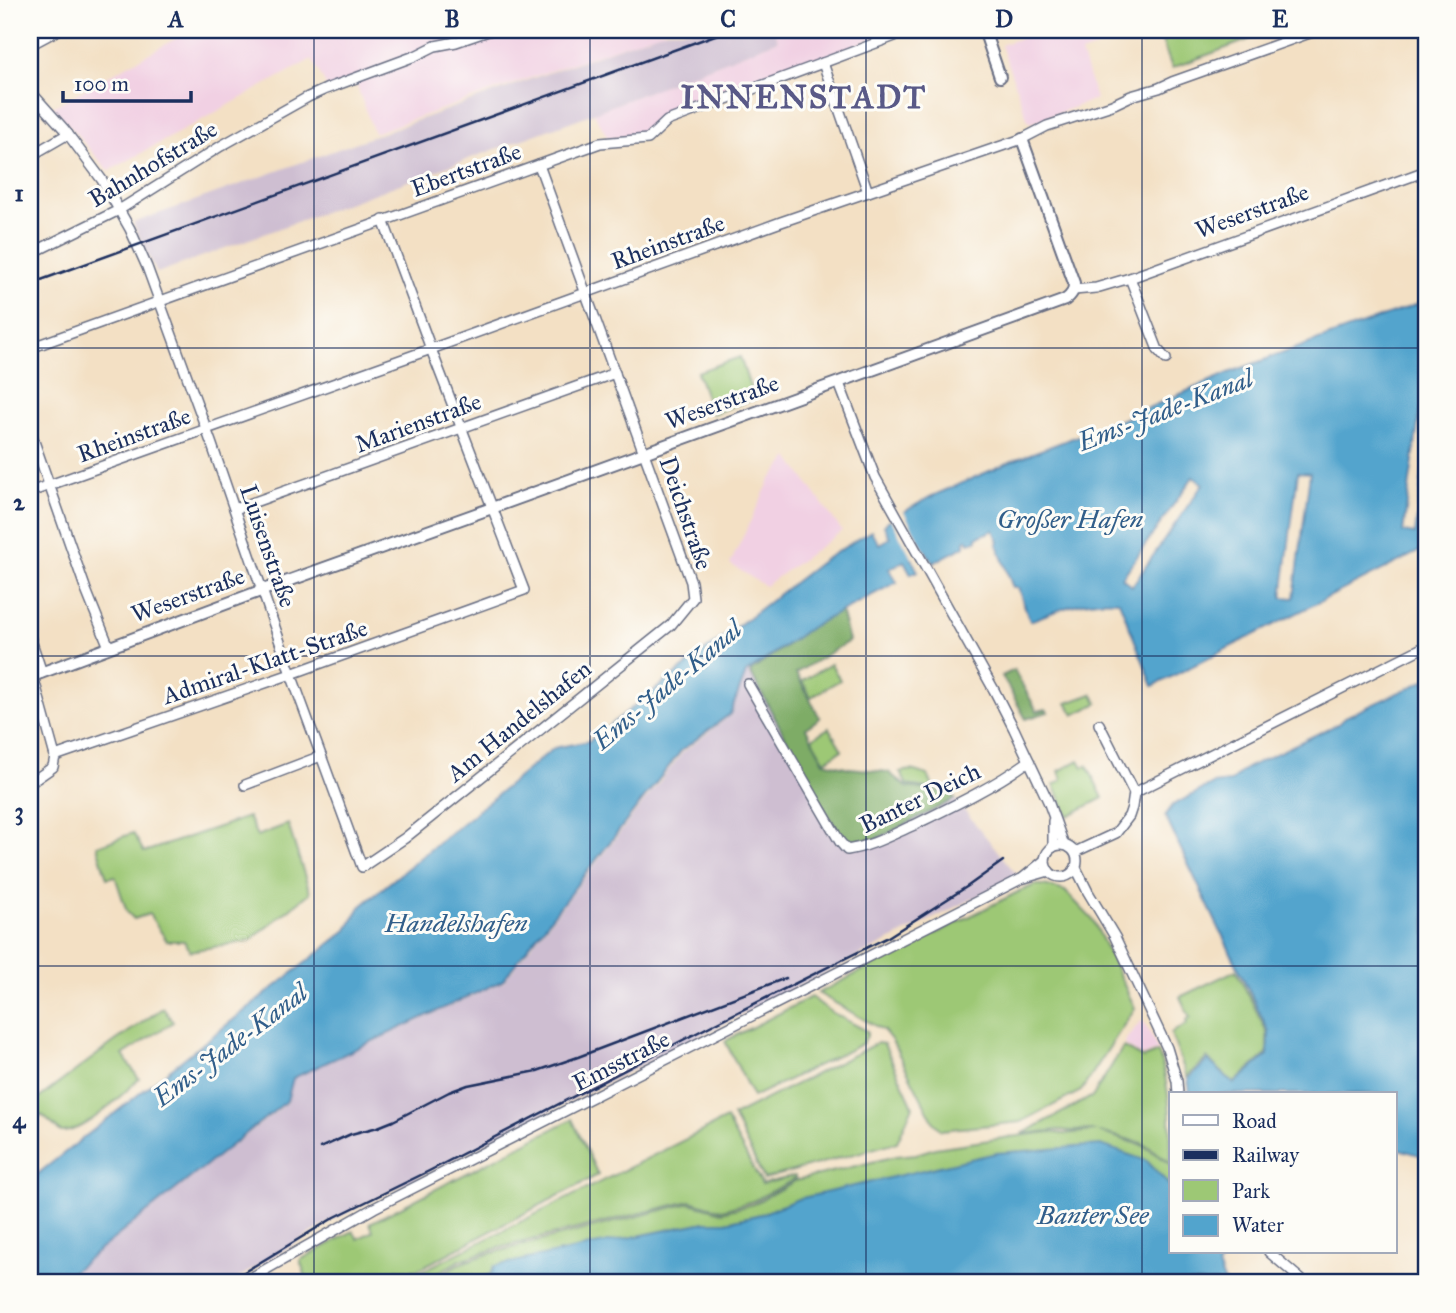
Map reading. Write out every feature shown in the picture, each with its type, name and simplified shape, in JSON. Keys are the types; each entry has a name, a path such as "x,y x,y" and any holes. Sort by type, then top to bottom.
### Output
{"street":[{"path":"30,45 58,30"},
{"name":"Bahnhofstraße","path":"30,254 119,210 221,146 317,93 415,56 426,49 491,30"},
{"name":"Ebertstraße","path":"30,348 606,141 648,139 667,121 911,30"},
{"path":"984,30 1000,77"},
{"name":"Rheinstraße","path":"30,492 1022,139 1047,126 1318,30"},
{"path":"823,64 868,192"},
{"name":"Luisenstraße","path":"30,91 68,134 102,180 135,239 362,867"},
{"path":"30,156 68,134"},
{"path":"1022,139 1074,283 1074,290"},
{"name":"Deichstraße","path":"539,165 691,582 693,598"},
{"name":"Weserstraße","path":"35,676 263,590 1058,303 1074,290 1096,288 1130,278 1426,171"},
{"path":"383,220 492,508"},
{"path":"1130,278 1158,350 1166,359"},
{"name":"Marienstraße","path":"234,509 615,373"},
{"path":"839,383 875,477 994,690 1048,801 1053,818 1052,836 1058,846"},
{"path":"30,430 86,590 109,647"},
{"name":"Admiral-Klatt-Straße","path":"30,783 52,768 55,756 524,590 492,508"},
{"name":"Am Handelshafen","path":"362,867 405,838 671,625 693,598"},
{"path":"30,637 35,676 55,756"},
{"path":"1134,793 1426,646"},
{"name":"Banter Deich","path":"748,684 847,850 865,848 946,809 985,789 1029,761"},
{"path":"1075,852 1116,833 1124,825 1134,793 1099,724"},
{"path":"245,785 321,756"},
{"path":"1088,891 1067,876 1057,876 1049,871 1045,860 1048,852 1058,846 1075,852 1076,868 1115,937 1167,1048 1178,1092"},
{"name":"Emsstraße","path":"1021,879 1045,860"},
{"path":"1067,876 1076,868"},
{"name":"Emsstraße","path":"242,1283 366,1213 1021,879 1049,871"},
{"path":"1271,1254 1305,1283"}],"shaded area":[{"path":"191,30 667,30 374,133 355,81 329,91 312,59 109,171 53,107"},
{"path":"667,30 774,30 778,40 594,113 157,273 133,223"},
{"path":"774,30 893,30 658,120 638,137 608,138 594,113 778,40"},
{"path":"1043,30 1107,30 1112,42 1081,53 1096,99 1031,123 1001,45"},
{"path":"789,457 842,531 765,586 730,564 770,480"},
{"path":"750,672 841,839 865,845 955,799 1018,876 331,1221 230,1283 59,1283 288,1102 293,1079 503,982 682,753 731,715 746,674"},
{"path":"1141,1021 1145,1023 1158,1050 1143,1056 1124,1045"}],"green space":[{"path":"1158,30 1275,30 1172,68"},
{"path":"740,357 754,399 712,414 697,372"},
{"path":"841,611 849,641 796,673 820,718 806,728 824,762 888,772 907,787 949,792 955,799 865,845 849,847 841,839 750,672 811,627"},
{"path":"831,664 840,680 811,697 802,681"},
{"path":"1014,670 1037,711 1046,709 1048,712 1026,719 1002,676"},
{"path":"1092,694 1098,703 1074,715 1067,703"},
{"path":"829,728 842,750 825,761 811,739"},
{"path":"1079,760 1083,767 1087,765 1103,798 1068,816 1054,785 1062,780 1059,771"},
{"path":"911,770 928,775 934,789 907,785 900,772"},
{"path":"248,817 257,836 288,824 310,893 249,941 190,951 184,941 167,941 149,914 134,919 127,912 115,876 107,878 97,846 133,833 144,852"},
{"path":"1035,885 1065,891 1093,920 1135,1008 1081,1091 1021,1122 941,1130 934,1123 892,1041 884,1031 818,993"},
{"path":"1236,970 1267,1032 1267,1054 1234,1083 1207,1058 1187,1077 1171,1034 1187,1024 1186,1020 1190,1018 1180,997"},
{"path":"811,997 831,1012 867,1031 867,1036 862,1044 753,1097 725,1041"},
{"path":"163,1008 173,1022 123,1055 139,1079 113,1103 71,1131 61,1132 42,1115 30,1125 30,1105"},
{"path":"877,1043 884,1044 913,1106 897,1142 764,1179 733,1116"},
{"path":"1123,1047 1143,1058 1158,1052 1168,1092 1169,1162 1139,1142 1099,1132 1144,1146 1169,1164 1169,1185 1147,1161 761,1214 726,1222 705,1222 495,1266 491,1275 460,1283 425,1283 458,1264 488,1254 690,1203 722,1212 753,1204 795,1181 896,1156 1010,1137 1050,1132 1063,1134 1094,1131 1058,1130 1022,1134 1093,1096"},
{"path":"572,1119 598,1175 417,1270 396,1270 383,1283 308,1283 300,1260 353,1231 358,1239 373,1231 370,1223"},
{"path":"726,1119 762,1184 795,1176 795,1179 753,1201 722,1210 690,1201 499,1248 460,1260 426,1280 424,1278 406,1282 406,1279"}],"water":[{"path":"1426,301 1426,411 1420,410 1403,532 1415,534 1426,445 1426,548 1153,686 1119,601 1085,603 1030,621 1018,588 1013,588 994,530 969,543 965,540 965,546 933,563 925,550 911,557 918,571 911,574 904,561 889,569 897,582 811,627 746,673 730,714 681,751 502,981 293,1078 287,1101 58,1283 30,1283 30,1180 347,930 360,907 554,748 589,741 822,561 871,531 879,544 890,538 884,526 888,521 930,497 1231,372","holes":["1298,472 1310,473 1294,598 1282,597","1193,477 1203,484 1132,586 1122,578"]},
{"path":"1426,680 1426,1157 1396,1148 1396,1092 1190,1092 1188,1079 1208,1060 1234,1084 1268,1055 1269,1032 1165,816 1173,805 1213,784 1230,782 1246,768 1338,724 1345,717"},
{"name":"Banter See","path":"1101,1145 1147,1161 1169,1185 1169,1254 1229,1254 1218,1266 1225,1283 460,1283 491,1275 494,1266 705,1222 726,1222 761,1214 798,1199 996,1153"}],"pier":[{"path":"902,508 932,564 930,565 924,554 915,559 922,570 919,571 889,516"}],"railway":[{"path":"30,284 729,30"},
{"path":"226,1283 335,1217 888,937 1003,861"},
{"path":"320,1148 351,1134 393,1121 468,1085 537,1071 786,978"}],"district":[{"name":"INNENSTADT","path":"804,97"}],"water label":[{"name":"Ems-Jade-Kanal","path":"1165,410"},
{"name":"Großer Hafen","path":"1070,519"},
{"name":"Ems-Jade-Kanal","path":"667,685"},
{"name":"Handelshafen","path":"456,923"},
{"name":"Ems-Jade-Kanal","path":"230,1045"}]}
